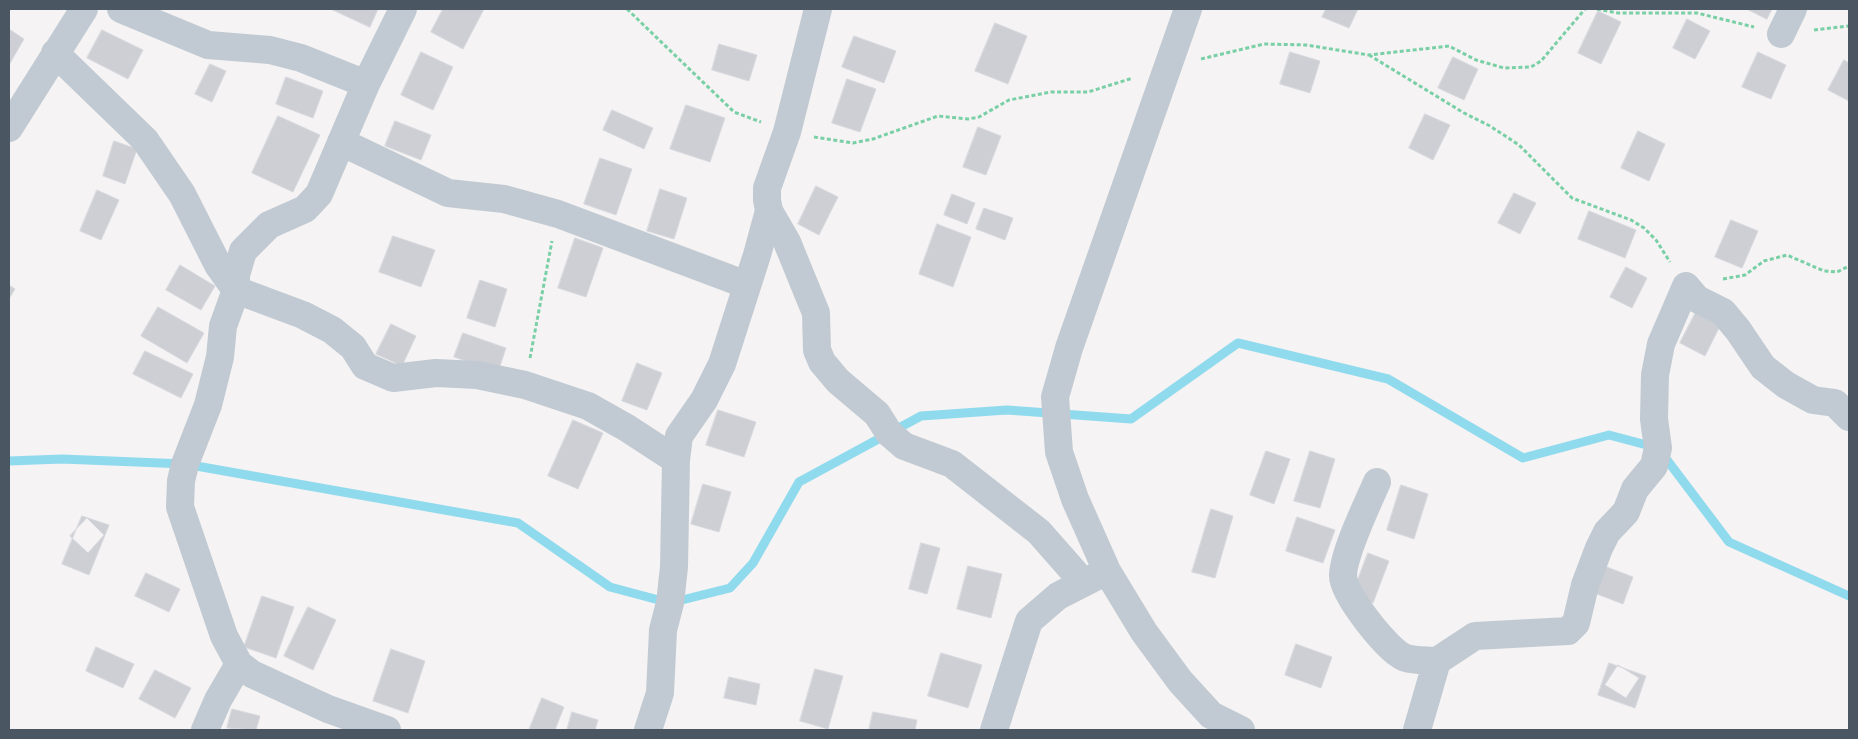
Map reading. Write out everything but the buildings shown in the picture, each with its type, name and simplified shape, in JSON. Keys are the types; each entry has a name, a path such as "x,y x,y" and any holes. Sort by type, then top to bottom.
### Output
{"street":[{"path":"9,128 84,9"},
{"path":"121,9 208,45 270,50 301,58 366,84"},
{"path":"387,730 328,709 252,674 239,664 224,636 180,507 181,481 185,464 208,404 220,357 227,310 236,290 236,275 243,251 269,225 305,209 319,194 366,84 403,9"},
{"path":"648,730 660,693 663,630 670,603 673,576 676,460 679,436 704,400 722,364 769,210 768,188 787,132 818,9"},
{"path":"1188,9 1076,329 1055,397 1059,452 1075,499 1107,571 1144,632 1180,681 1211,715 1242,730"},
{"path":"1781,34 1793,9"},
{"path":"55,53 145,140 182,194 218,265 236,290 303,315 332,330 352,347 366,366 393,378 436,373 477,375 525,385 588,406 627,428 676,460"},
{"path":"341,142 448,193 504,198 558,214 747,286"},
{"path":"769,210 787,242 816,313 817,350 822,362 838,380 877,414 889,433 904,446 952,464 1038,532 1082,582"},
{"path":"1376,482 1358,525 1343,573 1344,586 1369,622 1393,649 1405,658 1437,661 1475,636 1568,631 1576,624 1585,585 1599,548 1607,532 1626,512 1635,488 1654,466 1658,448 1654,419 1655,375 1661,344 1686,286 1697,299 1723,312 1738,330 1757,360 1786,385 1813,400 1835,403 1849,417"},
{"path":"994,730 1029,621 1058,596 1082,582 1107,571"},
{"path":"1417,730 1437,661"},
{"path":"205,730 218,700 239,664"}],"path":[{"path":"627,9 734,112 787,132"},
{"path":"1597,9 1618,13 1697,13 1781,34 1849,26"},
{"path":"1369,55 1519,145 1572,198 1631,220 1644,228 1656,240 1686,286 1745,275 1764,261 1787,255 1824,271 1837,272 1849,266"},
{"path":"525,385 558,214"}],"waterway":[{"path":"9,461 62,459 185,464 518,523 610,587 670,603 730,588 753,563 799,482 921,416 1007,410 1131,419 1238,343 1388,379 1523,458 1609,435 1658,448 1729,542 1849,596"}]}
